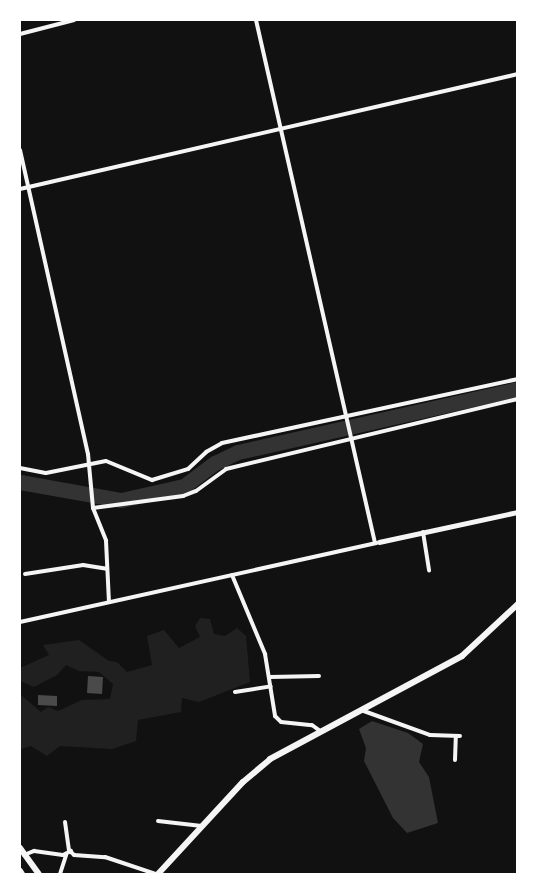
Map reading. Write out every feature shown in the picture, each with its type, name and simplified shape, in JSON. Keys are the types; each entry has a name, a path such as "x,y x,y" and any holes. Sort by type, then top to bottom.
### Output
{"main road":[{"path":"157,874 270,759 319,730 462,656 518,604"},
{"path":"20,848 39,874"}],"street":[{"path":"20,34 74,20"},
{"path":"256,20 377,543"},
{"path":"20,189 518,74"},
{"path":"20,150 88,463 93,508 106,541 109,602"},
{"path":"20,468 46,473 106,461 152,480 188,469 206,452 222,443 518,379"},
{"path":"93,508 183,496 196,491 226,469 351,437 518,399"},
{"path":"20,622 518,512"},
{"path":"423,532 429,571"},
{"path":"25,574 83,565 106,569"},
{"path":"231,575 265,654 277,720 297,726 312,725 319,730"},
{"path":"270,677 319,675"},
{"path":"235,692 271,686"},
{"path":"361,709 424,734 458,736 454,760"},
{"path":"158,821 203,826"},
{"path":"60,874 69,853 65,822"},
{"path":"24,855 34,851 69,853 157,874"}],"shaded area":[{"path":"200,618 210,619 214,634 225,636 237,628 246,636 250,682 199,702 182,698 181,712 138,720 136,741 112,749 60,746 47,756 31,746 21,749 20,694 41,712 48,707 58,711 82,700 110,699 113,684 99,672 79,671 66,665 57,675 34,687 20,681 20,668 49,655 43,645 79,640 109,661 117,662 127,672 152,665 147,636 164,630 179,648 200,637 195,626"},
{"path":"372,721 408,733 423,744 419,762 429,777 438,823 407,833 393,818 364,761 366,748 359,729"}],"building":[{"path":"88,676 103,677 102,694 87,693"},
{"path":"38,695 57,696 57,706 38,705"}],"waterway":[{"path":"20,482 121,500 184,486 215,463 238,452 518,389"}]}
